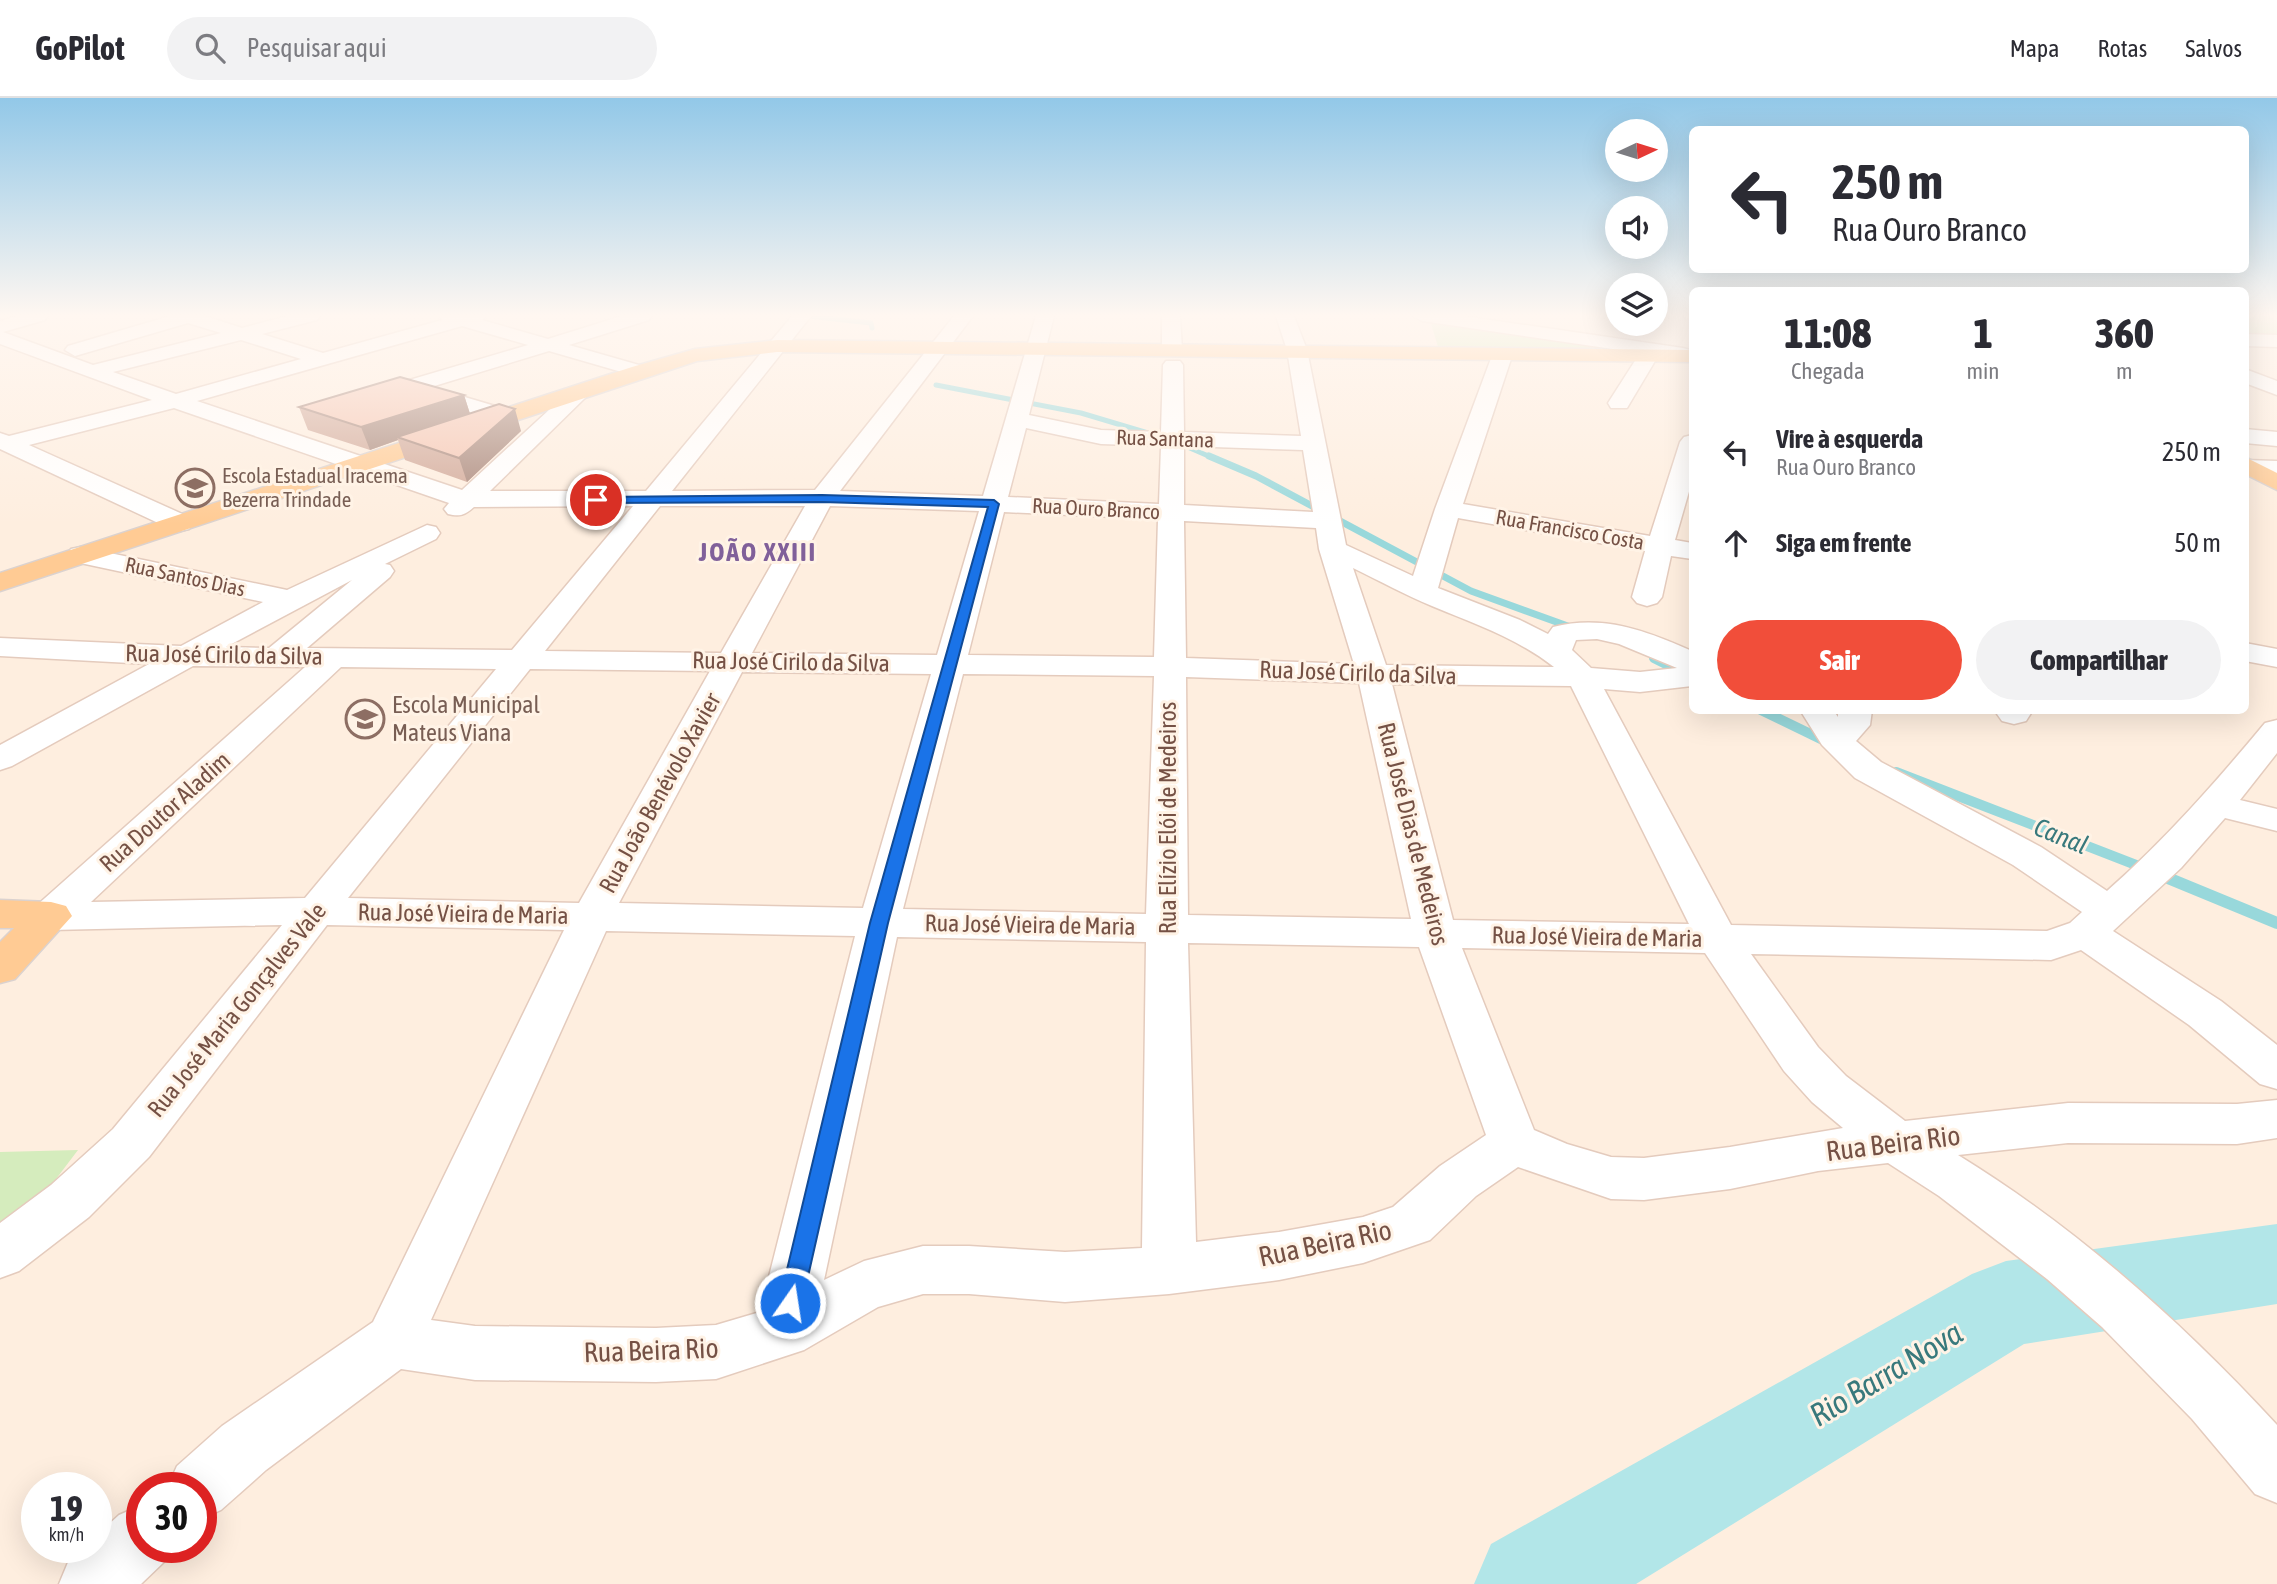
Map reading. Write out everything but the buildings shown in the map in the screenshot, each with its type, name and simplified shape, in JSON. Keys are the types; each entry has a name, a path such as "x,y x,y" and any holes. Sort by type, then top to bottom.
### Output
{"main road":[{"path":"0,582 596,385"},
{"name":"Rua José Vieira de Maria","path":"0,914 51,916"},
{"name":"Rua Doutor Aladim","path":"0,968 51,916"}],"street":[{"name":"Rua Ouro Branco","path":"129,385 452,496 469,499 822,498 994,504 1171,513 1330,535"},
{"path":"4,441 174,401 228,385"},
{"name":"Rua José Maria Gonçalves Vale","path":"0,1254 94,1180 131,1143 316,911 652,500 734,385"},
{"name":"Rua João Benévolo Xavier","path":"393,1341 591,917 822,498 911,385"},
{"path":"784,1331 879,923 1028,385"},
{"name":"Rua Elízio Elói de Medeiros","path":"1169,1270 1167,927 1172,385"},
{"name":"Rua José Dias de Medeiros","path":"1303,385 1330,535 1373,674 1435,933 1514,1143"},
{"path":"1423,591 1448,509 1492,385"},
{"path":"1619,403 1630,385"},
{"path":"345,407 409,386 504,416"},
{"path":"277,657 469,499 582,390"},
{"name":"Rua Santana","path":"1019,420 1101,437 1312,443"},
{"path":"268,432 293,423"},
{"path":"2249,436 2277,439"},
{"path":"4,441 180,523"},
{"path":"1647,597 1660,545 1689,456"},
{"name":"Rua Francisco Costa","path":"1448,509 1689,550"},
{"path":"0,759 290,599 427,533"},
{"path":"1330,535 1423,591 1515,629 1569,664"},
{"name":"Rua Santos Dias","path":"81,555 290,599"},
{"path":"1689,662 1620,634 1586,629 1564,633 1569,664 1718,940 1801,1059 1829,1090 1898,1144 1957,1181 2066,1262 2122,1309 2213,1399 2277,1472"},
{"name":"Rua José Cirilo da Silva","path":"0,647 184,656 1170,667 1373,674 1569,664 1640,682 1689,676"},
{"path":"2249,653 2277,658"},
{"name":"Rua Doutor Aladim","path":"51,916 333,658"},
{"path":"1825,717 1848,754 1868,770 2027,856 2097,922 2277,1071"},
{"path":"2097,922 2167,859 2217,805 2277,730"},
{"path":"2217,805 2277,820"},
{"name":"Rua José Vieira de Maria","path":"51,916 316,911 2018,946 2052,946 2097,922"},
{"name":"Rua Beira Rio","path":"393,1341 475,1353 656,1355 716,1352 784,1331 864,1286 923,1270 969,1270 1065,1277 1169,1270 1303,1251 1363,1240 1411,1224 1458,1181 1514,1143 1555,1161 1611,1178 1643,1179 1730,1168 1818,1151 2068,1123 2237,1124 2277,1119"},
{"path":"217,1472 244,1448 393,1341"},
{"path":"93,1584 126,1553"}],"green space":[{"path":"78,1150 34,1208 0,1227 0,1152"}],"waterway":[{"path":"938,385 1081,413 1158,436"},
{"path":"1176,442 1213,458"},
{"path":"1209,456 1256,476 1471,591 1576,629"},
{"path":"1654,658 1689,676"},
{"path":"1769,714 1829,743"},
{"name":"Canal","path":"1896,772 2167,877"},
{"name":"Canal","path":"2163,876 2277,923"},
{"name":"Rio Barra Nova","path":"1531,1584 2006,1304 2277,1264"}],"place":[{"name":"Escola Estadual Iracema Bezerra Trindade","path":"195,488"},
{"name":"Escola Municipal Mateus Viana","path":"365,719"}],"district":[{"name":"JOÃO XXIII","path":"758,552"}],"route":[{"path":"596,500 822,498 994,504 879,923 790,1303"}]}
